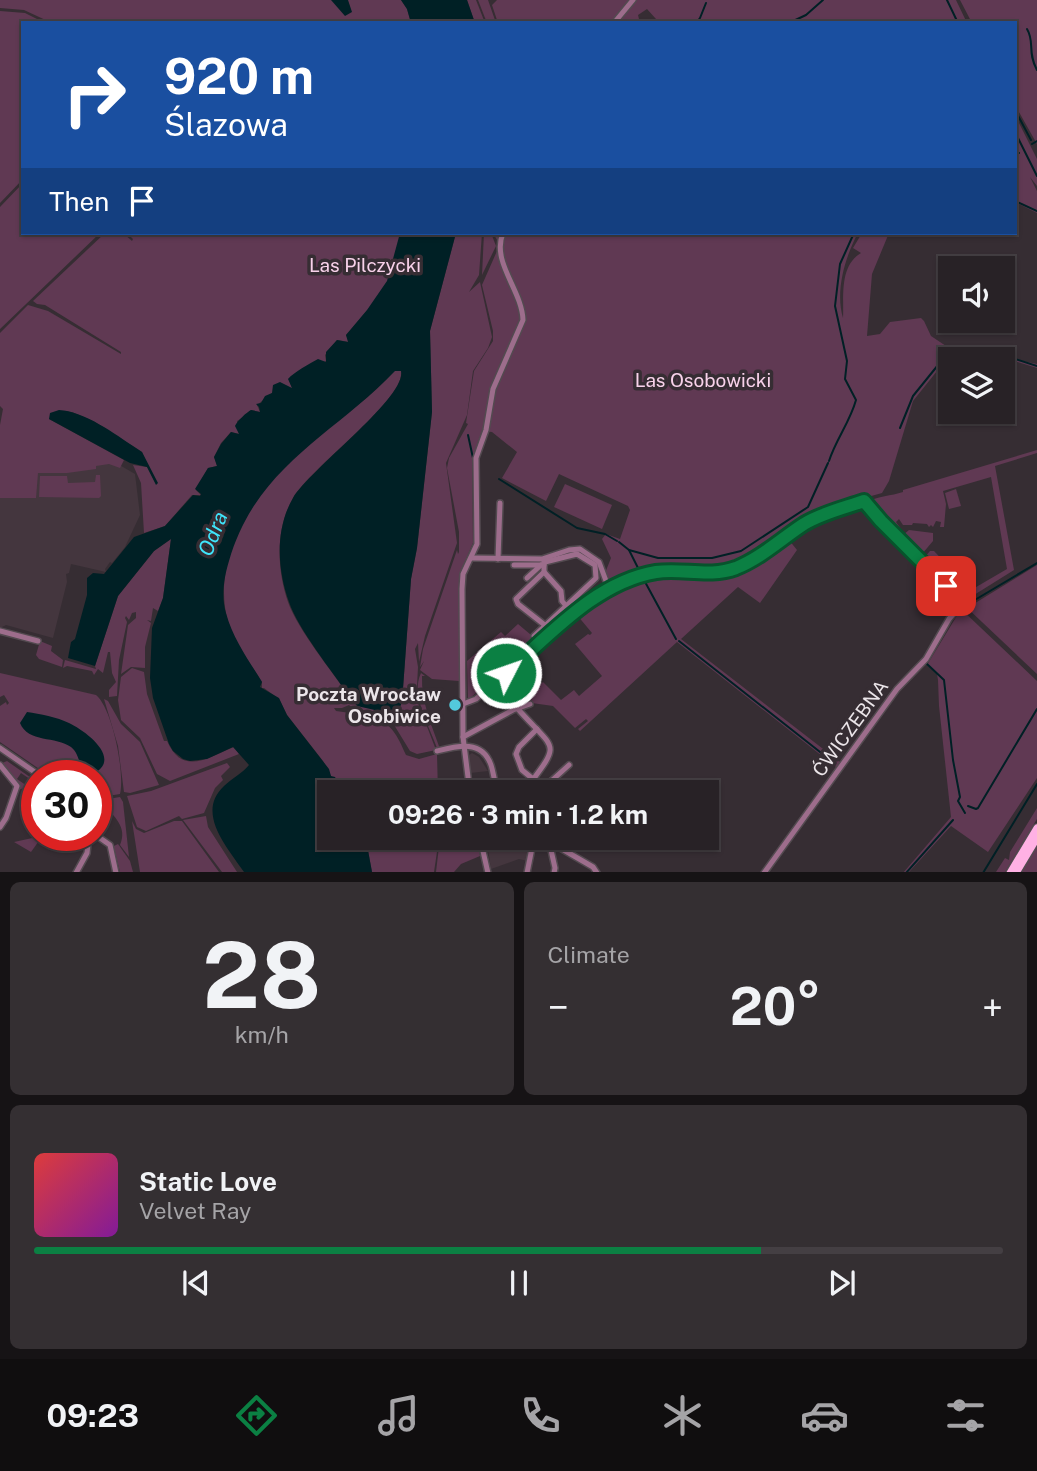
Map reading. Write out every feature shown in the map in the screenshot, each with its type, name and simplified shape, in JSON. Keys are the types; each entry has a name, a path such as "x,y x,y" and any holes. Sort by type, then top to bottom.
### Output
{"main road":[{"path":"1011,872 1037,828"},
{"path":"1017,872 1037,838"}],"street":[{"path":"616,21 633,0"},
{"path":"468,780 463,737 462,582 464,570 477,541 475,460 486,430 493,389 523,320 522,308 499,251 503,235"},
{"name":"ĆWICZEBNA","path":"609,589 632,578 656,572 709,573 734,569 754,559 816,517 864,501 962,604 949,619 926,659 897,689 765,872"},
{"path":"498,559 500,503"},
{"path":"463,704 474,701 592,598 609,589 599,562 582,550 569,550 527,578"},
{"path":"514,565 543,565 573,554 594,565 595,582 534,636"},
{"path":"471,558 543,565 561,591 562,601 567,607"},
{"path":"543,565 516,599 546,626"},
{"path":"0,631 38,641"},
{"path":"463,737 517,708 530,704"},
{"path":"517,708 548,739 552,749 533,779 522,770 516,754 519,747 537,729"},
{"path":"437,751 464,745 471,747 487,757 495,780"},
{"path":"0,748 21,763"},
{"path":"0,765 17,785 0,827"},
{"path":"552,780 569,765"},
{"path":"0,804 9,810"},
{"path":"483,850 488,872"},
{"path":"527,872 532,850"},
{"path":"549,850 554,872"},
{"path":"562,850 593,867 596,872"},
{"path":"77,872 87,851"},
{"path":"111,851 116,872"}],"shaded area":[{"path":"111,460 135,474 140,515 125,547 112,563 110,562 106,572 71,564 69,573 66,574 67,582 53,638 6,625 0,628 0,471"},
{"path":"472,753 479,757 488,771 470,773 468,756"},
{"path":"488,850 530,850 528,861 519,859 491,869"}],"green space":[{"path":"0,0 401,0 410,21 48,21 24,10 0,8"},
{"path":"467,0 476,0 484,21 474,21"},
{"path":"478,0 488,0 495,21 486,21"},
{"path":"497,0 956,0 966,21 656,21 647,9 638,15 640,21 497,21 492,5"},
{"path":"960,0 1037,0 1037,144 1017,109 1017,21 971,21"},
{"path":"0,11 25,13 41,21 21,21 21,181 0,203"},
{"path":"1017,119 1037,159 1037,186 1030,177 1037,191 1037,213 1017,203"},
{"path":"21,185 21,235 98,235 0,329 0,207"},
{"name":"Las Pilczycki","path":"103,235 125,235 132,241 129,235 401,235 388,281 372,305 346,335 349,342 337,340 325,355 326,361 289,380 292,388 272,393 257,405 260,412 251,410 237,421 239,434 231,432 221,443 214,457 217,466 208,468 196,490 201,495 192,495 165,526 144,533 141,483 133,465 147,467 156,484 142,452 95,422 72,412 49,419 124,460 120,468 109,464 96,466 96,469 67,473 38,473 36,498 0,498 0,425 3,409 0,406 0,333 28,305 48,311 121,354 45,305 33,301"},
{"path":"455,235 482,235 479,275 469,292 480,282 492,337 473,371 467,415 446,463 457,543 425,636 419,662 418,643 415,649 418,703 436,750 417,754 410,751 388,715 355,710 349,705 334,708 336,711 371,716 387,724 394,731 406,755 419,759 437,754 438,780 334,780 323,761 287,715 279,699 262,688 262,682 234,637 225,607 224,583 228,559 248,513 279,472 314,439 377,389 395,370 401,371 399,383 389,398 293,498 283,523 280,550 284,590 293,613 349,696 399,709 402,702 411,579 432,412 430,331"},
{"path":"484,235 492,235 496,246 482,275"},
{"name":"Las Osobowicki","path":"494,235 857,235 843,274 840,297 843,318 846,274 854,259 861,253 853,248 861,235 888,235 872,274 867,336 880,334 890,322 921,318 931,336 951,347 938,347 938,370 913,401 889,481 882,493 832,507 819,514 816,511 739,563 709,569 637,569 610,584 605,573 611,558 602,539 606,534 620,539 630,510 628,506 559,474 546,501 502,478 517,452 492,432 482,431 472,459 473,543 459,575 459,681 432,679 420,670 424,661 420,667 423,649 457,550 458,554 459,552 459,532 447,468 449,458 468,424 474,371 493,341 482,285 497,251"},
{"name":"Las Osobowicki","path":"1015,360 1037,364 1037,368 1015,361"},
{"path":"1037,450 1037,453 995,466 1014,570 966,600 924,561 924,558 930,551 934,551 971,590 1007,569 991,477 943,491 946,504 944,527 940,527 941,522 936,521 933,527 913,523 903,525 899,519 896,522 901,529 895,531 867,502 876,498"},
{"path":"96,475 100,475 99,498 39,497 40,476 67,476 68,483 95,482"},
{"path":"565,484 612,505 602,529 554,507"},
{"path":"956,489 961,506 949,509 945,493"},
{"path":"909,530 933,533 933,541 922,554 917,554 902,539"},
{"path":"171,539 163,598 158,611 153,608 151,621 147,620 151,623 145,647 145,668 131,667 121,674 128,625 136,618 136,612 132,613 129,620 126,616 125,618 127,622 119,660 117,696 109,697 109,690 116,682 112,673 110,652 103,673 98,669 94,675 92,671 67,666 63,668 65,660 96,669 118,596 154,551"},
{"path":"789,540 797,550 760,603 738,587 681,639 840,762 836,767 677,642 580,731 578,729 588,721 586,719 575,728 553,706 532,703 527,695 543,682 561,700 574,690 579,696 602,676 575,644 592,633 577,615 598,598 646,579 713,578 736,573 765,557 768,560"},
{"path":"1037,565 1037,674 964,605 972,605"},
{"path":"961,609 1037,681 1037,778 988,852 951,826 909,872 904,872 951,817 938,680 937,674 927,665"},
{"path":"518,624 537,640 468,700 467,661 501,632 505,636"},
{"path":"40,641 52,646 51,651 63,660 62,667 39,659 36,655"},
{"path":"132,668 144,672 147,694 164,741 167,741 181,759 206,759 234,747 239,754 170,781 157,774 140,738 121,720 118,700 121,677"},
{"path":"0,673 96,695 108,714 116,742 121,772 120,794 112,795 112,760 26,760 0,742 0,706 9,703 4,695 0,697"},
{"path":"421,673 425,676 422,676 422,686 425,704 440,749 437,748 419,701 418,682"},
{"path":"104,699 108,701 121,724 140,742 159,785 130,793 124,792 118,746"},
{"path":"7,761 21,771 17,779 21,782 21,789 19,790 0,764"},
{"path":"227,763 230,767 221,776 223,780 215,788 204,813 182,819 179,816 146,831 137,827 127,796 151,791"},
{"path":"120,797 123,802 129,857 120,845 121,827 112,814 112,798"},
{"path":"1037,808 1037,819 1005,872 996,872 1005,858 1009,860 1010,852"},
{"path":"206,816 208,827 237,872 222,872 183,820"},
{"path":"132,821 136,829 144,833 174,821 182,821 219,872 140,872"},
{"path":"1037,842 1037,872 1018,872"},
{"path":"118,844 130,861 133,872 120,872 114,848"},
{"path":"368,850 437,850 434,872 372,872"},
{"path":"439,850 479,850 480,856 461,864 454,872 436,872"}],"water":[{"path":"331,0 348,0 352,12 345,16"},
{"path":"401,0 467,0 474,21 410,21"},
{"name":"Odra","path":"399,235 455,235 430,331 432,412 411,579 402,702 399,709 379,711 357,706 349,696 293,613 282,576 280,549 283,523 293,498 389,398 399,383 401,371 395,371 277,476 241,528 229,561 223,594 229,622 241,649 262,682 260,687 279,698 287,715 337,780 317,780 317,850 368,850 372,872 244,872 217,830 213,807 216,796 224,786 249,765 233,747 207,759 183,759 169,744 153,698 150,678 152,628 163,598 171,539 154,551 118,596 95,666 68,658 71,642 75,639 87,595 87,578 93,573 104,574 134,537 165,526 193,495 200,496 195,489 208,468 217,466 214,457 221,444 231,432 239,434 235,426 240,419 251,410 260,412 256,404 272,393 273,385 280,382 292,388 288,379 291,376 318,359 326,362 326,352 337,340 348,342 346,335 387,281"},
{"path":"59,410 89,419 142,452 158,483 156,485 147,467 130,463 49,419 50,413"},
{"path":"27,712 69,723 99,746 104,760 79,760 71,747 29,734 20,723"}],"waterway":[{"path":"793,21 806,15 823,0"},
{"path":"947,0 957,21"},
{"path":"698,21 706,3"},
{"path":"1027,29 1037,70"},
{"path":"1017,114 1031,140"},
{"path":"1017,136 1037,176"},
{"path":"1032,144 1037,141"},
{"path":"1017,202 1037,211"},
{"path":"829,461 856,400 845,379 847,361 835,306 840,264 853,235"},
{"path":"900,428 913,396 951,349 1015,359 1037,366"},
{"path":"468,435 473,458"},
{"path":"619,542 629,550 658,558 712,558 741,551 808,507 828,463"},
{"path":"499,479 577,528 605,534 617,541"},
{"path":"629,550 638,568"},
{"path":"926,561 962,597"},
{"path":"968,604 1037,563"},
{"path":"644,580 676,639"},
{"path":"679,641 834,763"},
{"path":"927,664 944,680 960,797 958,801 965,813"},
{"path":"968,806 978,808 1037,709"},
{"path":"984,872 1037,784"},
{"path":"907,872 953,820"}],"place":[{"name":"Poczta Wrocław Osobiwice","path":"455,705"}],"route":[{"path":"506,673 598,594 632,578 656,572 709,573 734,569 754,559 816,517 864,501 946,586"}]}
